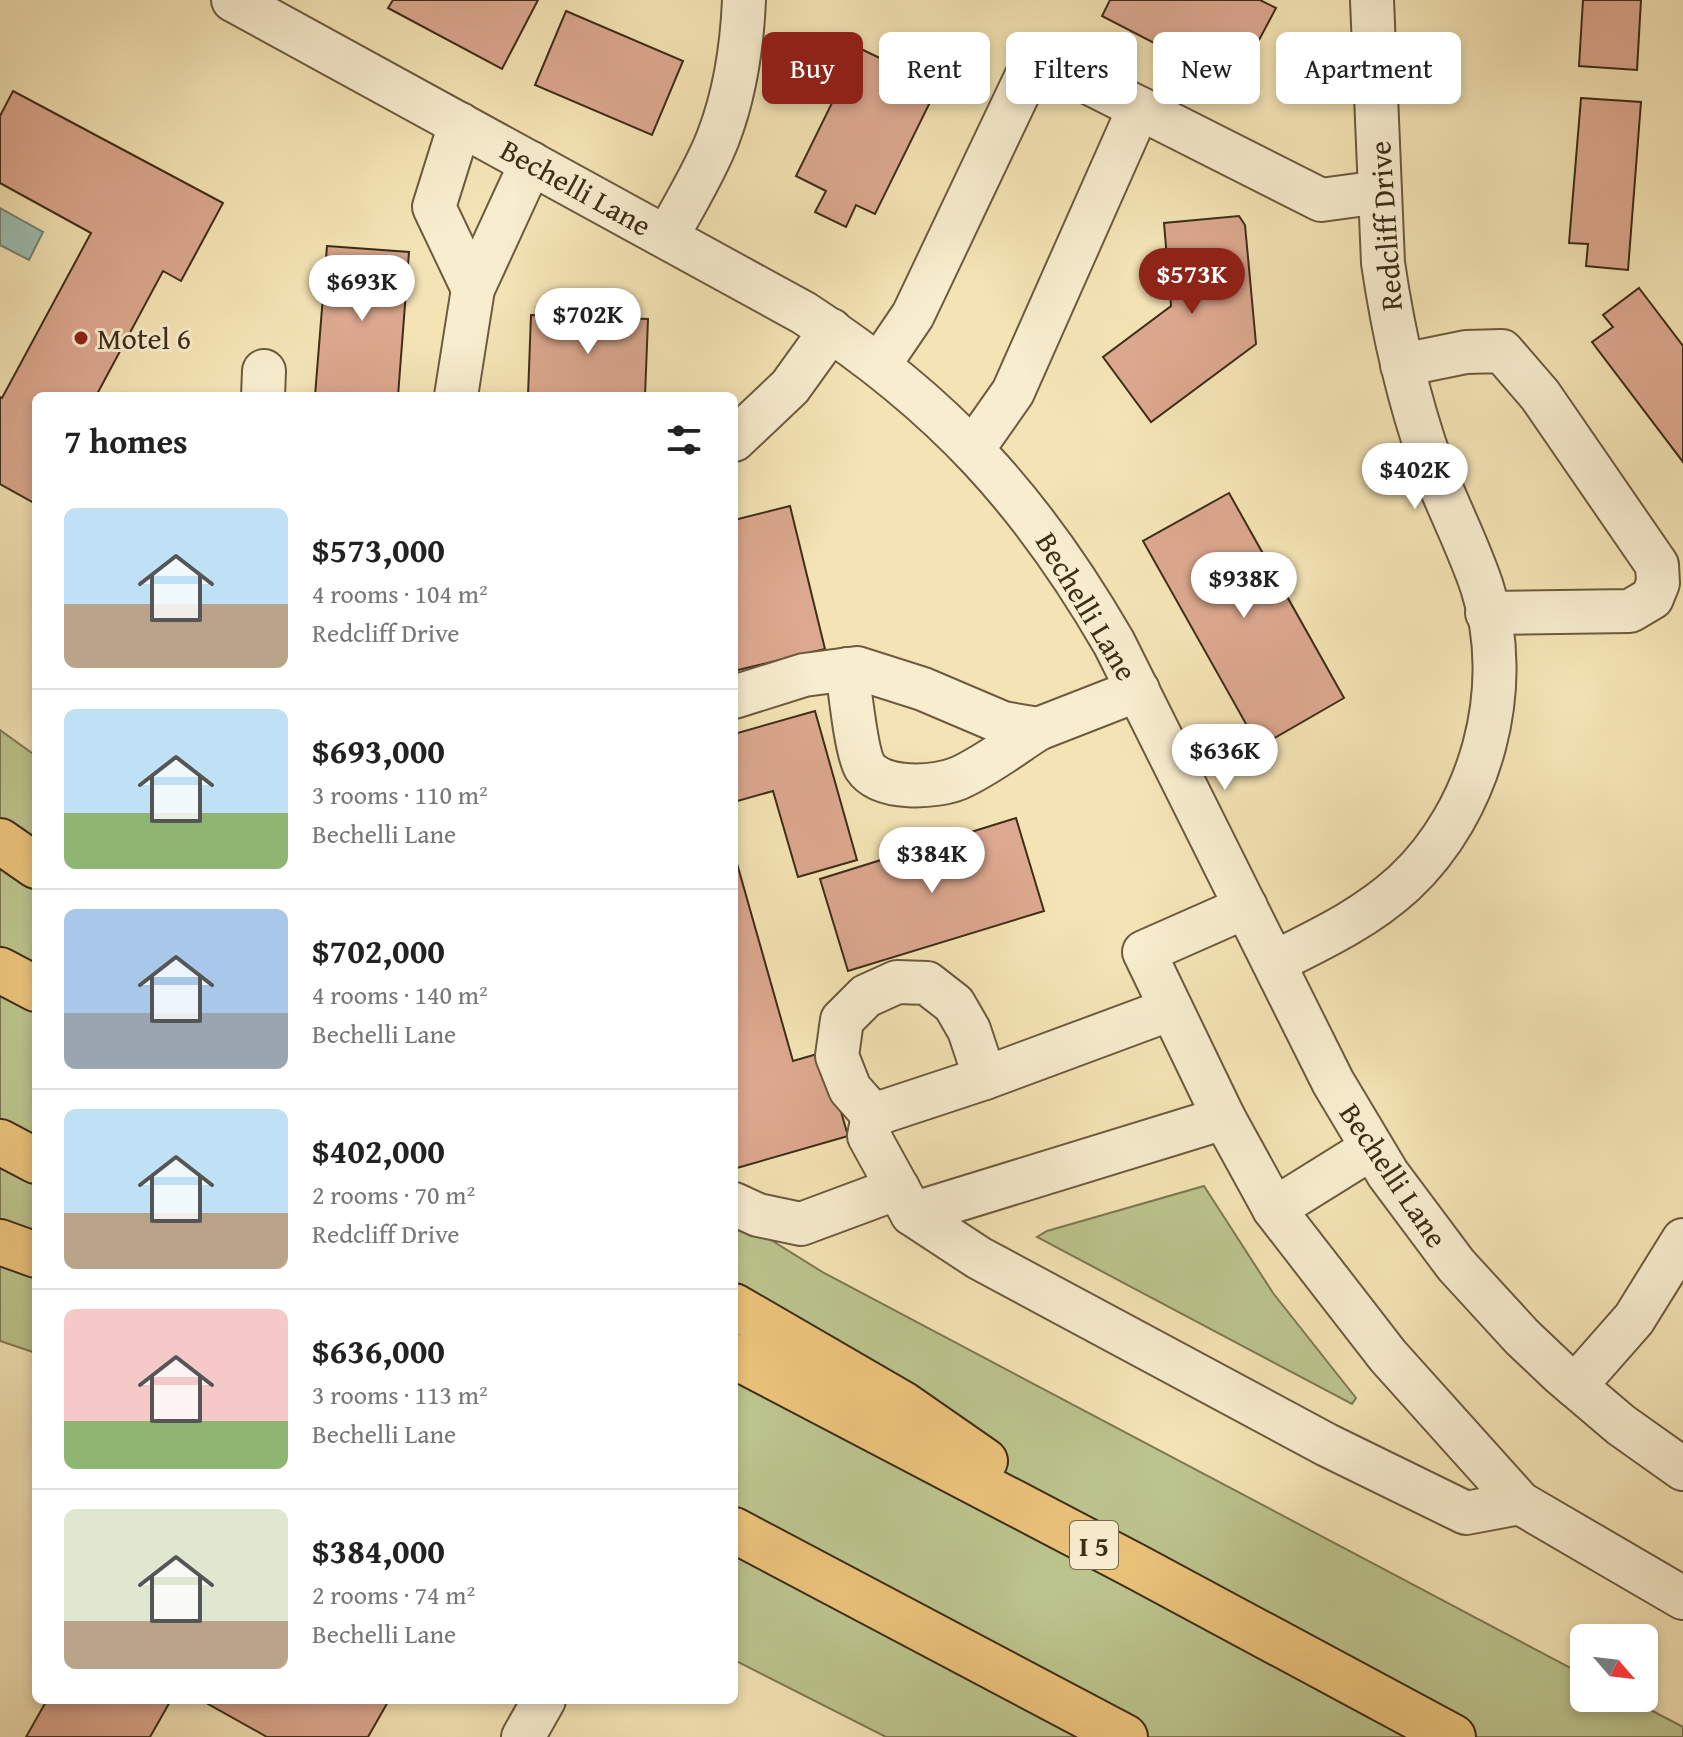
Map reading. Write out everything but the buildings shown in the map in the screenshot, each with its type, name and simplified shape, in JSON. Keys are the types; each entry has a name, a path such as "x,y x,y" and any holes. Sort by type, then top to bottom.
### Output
{"highway":[{"path":"0,841 32,863"},
{"path":"0,970 32,987"},
{"path":"0,1142 32,1159"},
{"path":"0,1242 32,1254"},
{"path":"738,1308 903,1404 1135,1566"},
{"name":"I 5","path":"738,1358 1453,1737"},
{"path":"738,1532 1125,1737"}],"street":[{"name":"Bechelli Lane","path":"233,0 831,330 926,404 973,449 1017,499 1062,558 1114,643 1333,1082 1372,1148 1456,1265 1522,1337 1621,1425 1683,1469"},
{"path":"667,237 717,142 725,119 739,61 744,0"},
{"name":"Redcliff Drive","path":"1275,962 1351,924 1415,872 1453,822 1471,786 1491,711 1494,656 1482,588 1425,445 1402,365 1383,263 1372,0"},
{"path":"879,365 913,315 1036,56 1321,200 1380,192"},
{"path":"973,449 1013,392 1139,108"},
{"path":"460,124 434,207 473,289"},
{"path":"457,392 473,289 531,163"},
{"path":"738,436 790,387 831,330"},
{"path":"1402,365 1466,352 1502,351 1540,395 1657,565 1658,583 1652,598 1630,611 1487,613"},
{"path":"738,696 804,675 857,668 923,689 1003,723 1038,729"},
{"path":"847,669 857,738 866,767 887,783 912,786 957,779 1038,729 1138,690"},
{"path":"1246,907 1144,952 1224,1118 1274,1209 1388,1356 1520,1503 1683,1598"},
{"path":"873,1115 850,1089 837,1056 842,1020 866,996 897,982 927,983 954,1004 969,1030 985,1078"},
{"path":"873,1115 985,1078 1171,1009"},
{"path":"873,1115 869,1136 905,1201 979,1258 1327,1445 1466,1513 1520,1503"},
{"path":"738,1206 758,1215 801,1224 905,1201 1224,1118"},
{"path":"1274,1209 1372,1148"},
{"path":"1575,1386 1634,1319 1670,1289 1683,1240"},
{"path":"523,1737 542,1704"}],"green space":[{"path":"0,730 32,753 32,1352 0,1341"},
{"path":"1204,1186 1273,1293 1356,1398 1352,1404 1037,1237 1047,1231"},
{"path":"738,1219 824,1273 1570,1668 1570,1712 1655,1712 1683,1727 1683,1737 886,1737 738,1662"}],"shaded area":[{"path":"0,208 43,232 29,260 0,245"}],"place":[{"name":"Motel 6","path":"81,338"}]}
